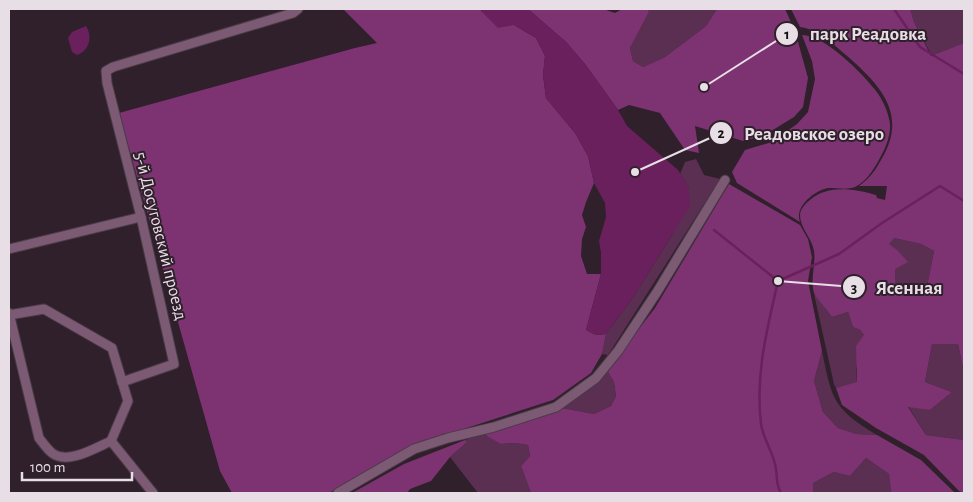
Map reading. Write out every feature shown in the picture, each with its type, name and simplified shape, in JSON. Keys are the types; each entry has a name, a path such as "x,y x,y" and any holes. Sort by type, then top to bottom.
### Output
{"street":[{"name":"5-й Досуговский проезд","path":"122,382 174,364 141,218 107,83 106,71 113,67 274,19 298,9"},
{"path":"338,493 414,449 448,438 494,427 556,407 596,378 618,350 657,292 725,180"},
{"path":"9,249 141,218"},
{"path":"44,309 112,348 122,382 128,401 111,441 78,455 64,458 52,453 39,438 9,314 44,309"},
{"path":"111,441 153,493"}],"shaded area":[{"path":"482,9 481,11 514,25 536,38 545,56 543,75 546,98 575,133 588,156 594,183 582,215 586,227 582,239 581,256 587,274 601,274 586,330 596,335 606,334 602,354 591,373 553,400 414,445 329,493 232,493 220,471 119,113 377,43 344,10"},
{"path":"482,9 528,9 566,42 585,64 618,110 627,126 678,170 689,188 690,206 634,296 606,334 596,335 586,330 601,274 599,241 606,217 605,203 594,183 588,156 575,133 546,98 543,75 545,56 536,38 514,25 498,28 481,11"},
{"path":"528,9 603,9 615,13 622,9 648,9 649,12 630,48 633,61 643,67 665,57 706,26 717,9 785,9 795,31 808,78 803,107 794,117 763,136 743,141 695,126 699,153 685,150 660,113 629,105 618,110 585,64 566,42"},
{"path":"648,9 717,9 706,26 665,57 643,67 633,61 630,48 649,12"},
{"path":"791,9 910,9 914,22 931,56 964,43 964,372 958,344 932,344 925,382 952,392 930,410 908,407 926,435 964,440 964,493 959,491 924,455 876,428 842,405 836,388 857,382 856,346 864,335 860,330 853,327 848,312 832,317 814,293 814,251 802,224 800,213 805,204 817,195 833,190 859,191 876,195 877,198 885,200 887,186 859,186 874,171 889,144 892,128 891,114 887,102 879,89 858,66 836,46 813,31 800,27","holes":["894,238 921,244 934,251 926,292 895,291 895,269 908,262 889,244"]},
{"path":"910,9 964,9 964,43 932,56 914,22"},
{"path":"86,26 89,43 77,55 72,52 68,38 72,32"},
{"path":"802,35 821,41 832,48 862,75 876,91 886,108 890,127 885,148 875,167 864,181 852,188 828,188 814,194 800,210 800,222 737,183 732,172 745,150 772,142 797,124 808,112 815,79 812,61"},
{"path":"696,159 704,175 720,179 608,355 602,354 606,334 634,296 672,235 689,188 680,174 685,162"},
{"path":"729,184 800,225 808,239 812,257 808,281 822,351 814,381 823,412 838,428 856,434 877,435 921,460 955,493 891,493 889,474 866,458 850,476 834,472 813,483 813,493 531,493 521,466 530,456 528,445 515,443 501,444 487,436 486,432 562,408 594,414 611,406 616,396 614,382 607,370 655,308"},
{"path":"894,238 921,244 934,251 926,292 895,291 895,269 888,244"},
{"path":"814,294 827,308 832,317 848,312 853,327 860,330 864,335 856,369 857,383 836,388 834,384"},
{"path":"932,344 958,344 964,372 964,440 926,435 908,406 930,410 952,392 925,382"},
{"path":"822,351 832,392 837,401 851,417 877,435 855,434 838,428 823,412 814,381"},
{"path":"607,370 614,382 616,396 611,406 594,414 562,408"},
{"path":"486,432 501,444 515,443 528,445 530,456 521,466 531,493 478,493 450,457 467,442 465,440"},
{"path":"465,440 467,442 450,457 431,481 410,489 407,493 352,493 404,464"},
{"path":"866,458 889,474 891,493 813,493 813,483 834,472 850,476"}],"waterway":[{"path":"894,9 920,47 964,74"},
{"path":"781,493 778,486 774,459 762,429 760,406 763,352 778,281 839,254 882,223 940,186 964,201"},
{"path":"714,230 778,281"}],"place":[{"name":"парк Реадовка","path":"704,87"},
{"name":"Реадовское озеро","path":"635,172"},
{"name":"Ясенная","path":"778,281"}]}
